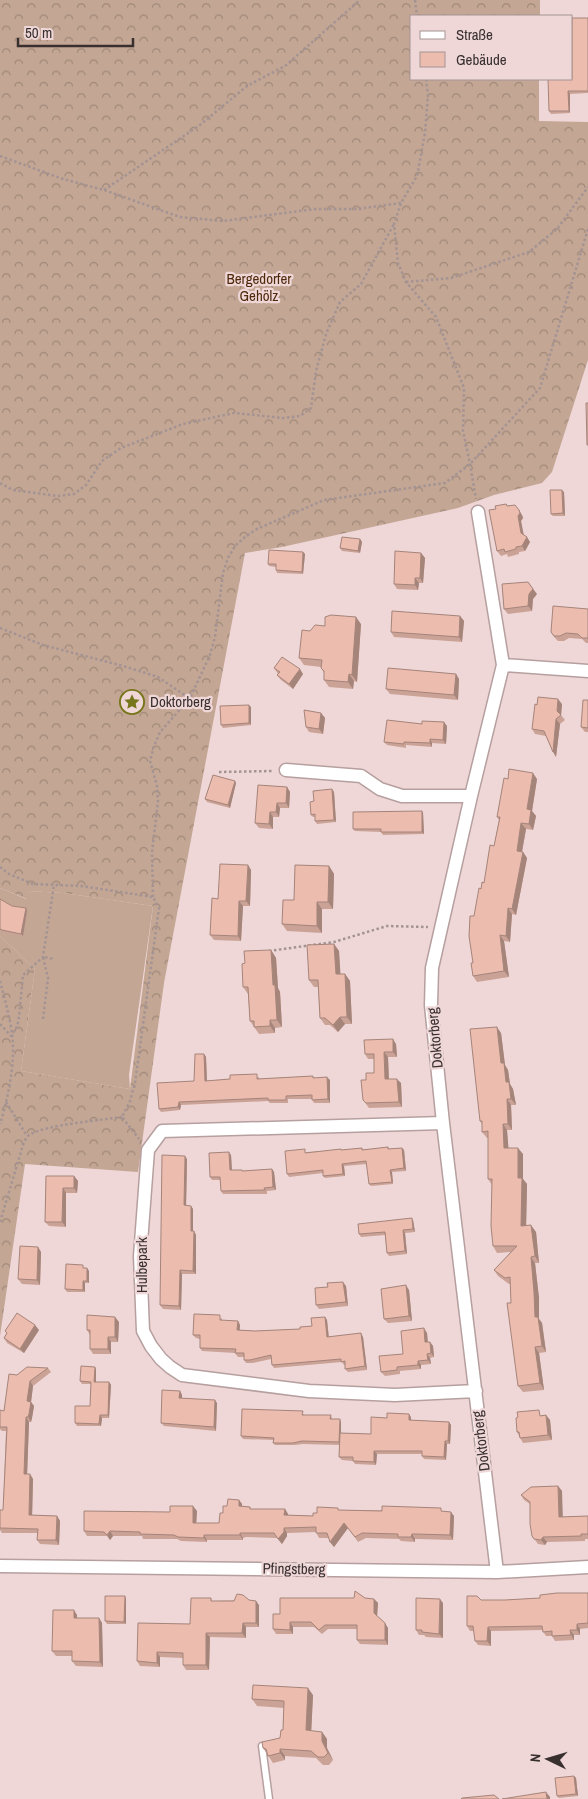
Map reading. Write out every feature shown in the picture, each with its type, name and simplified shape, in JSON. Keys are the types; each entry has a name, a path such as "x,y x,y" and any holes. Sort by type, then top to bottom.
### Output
{"street":[{"name":"Doktorberg","path":"478,512 503,665 432,968 431,1005 443,1123 497,1572"},
{"path":"503,665 588,671"},
{"path":"286,770 361,776 380,789 402,796 471,796"},
{"path":"148,1150 162,1131 443,1123"},
{"name":"Hulbepark","path":"148,1150 140,1256 143,1331 151,1346 170,1367 182,1375 309,1391 395,1395 476,1391"},
{"name":"Pfingstberg","path":"0,1566 497,1572 588,1568"}],"lane":[{"path":"262,1746 268,1799"}],"path":[{"path":"104,190 200,125 247,86 286,66 360,0"},
{"path":"415,0 417,15"},
{"path":"0,483 13,490 58,496 74,494 86,485 102,461 121,448 183,424 234,413 283,418 300,416 312,408 316,371 326,334 340,302 361,284 394,224 401,203 417,176 427,114 428,94 426,80"},
{"path":"0,156 62,179 104,190 180,217 223,221 315,209 357,209 401,203"},
{"path":"406,282 451,278 528,252 557,229 588,187"},
{"path":"394,224 398,263 406,282 436,317 464,388 463,431 478,512"},
{"path":"122,1117 130,1101 135,1083 159,908 154,897 152,852 158,802 157,786 150,761 160,732 190,698 210,655 215,637 222,573 228,558 245,536 324,500 445,483 470,464 540,388 588,229"},
{"path":"0,628 43,645 158,677 190,698"},
{"path":"219,772 286,770"},
{"path":"0,868 33,884 80,886 154,897"},
{"path":"44,1019 48,978 43,957 54,885"},
{"path":"268,951 334,942 387,926 442,927"},
{"path":"43,957 55,959"},
{"path":"11,1036 17,1027 24,975 43,957"},
{"path":"0,981 13,1054 6,1102 0,1124"},
{"path":"0,1024 11,1036"},
{"path":"6,1102 27,1136"},
{"path":"0,1222 27,1136 37,1131 60,1126 122,1117"},
{"path":"122,1117 148,1150"}],"green space":[{"name":"Bergedorfer Gehölz","path":"0,0 540,0 540,15 410,15 410,80 539,80 539,121 588,122 588,360 552,472 542,483 494,495 458,508 282,547 245,553 164,983 138,1172 25,1164 0,1336 0,936 35,969 21,1071 130,1089 153,906 63,893 29,891 27,899 0,888"},
{"path":"0,888 26,899 29,891 63,893 153,906 129,1075 130,1089 21,1071 35,969 0,936"}],"building":[{"path":"573,18 588,18 588,91 568,91 569,111 549,111 548,80 573,80"},
{"path":"586,403 588,403 588,445 587,445"},
{"path":"550,490 562,490 563,513 551,514"},
{"path":"506,504 507,506 515,505 519,510 518,516 521,533 527,537 522,546 505,552 504,549 497,551 489,510 496,509 495,506"},
{"path":"342,537 360,539 358,551 340,548"},
{"path":"269,550 303,552 302,572 276,570 276,564 268,564"},
{"path":"395,551 421,553 420,578 415,578 415,585 394,584"},
{"path":"528,582 533,589 529,594 528,606 504,609 502,584"},
{"path":"553,606 588,609 588,638 582,638 578,634 566,633 554,636 551,632"},
{"path":"392,611 460,616 459,637 391,632"},
{"path":"331,615 356,617 352,675 349,674 348,682 324,680 324,671 321,668 322,660 299,658 302,630 310,631 315,625 325,626 325,617"},
{"path":"282,657 300,669 289,684 277,675 280,672 274,668"},
{"path":"388,668 456,674 454,695 386,689"},
{"path":"538,697 558,699 557,711 561,715 556,719 553,752 544,731 532,729 535,704 537,705"},
{"path":"583,700 588,700 588,728 581,727"},
{"path":"249,705 249,723 221,725 220,706"},
{"path":"304,710 321,713 319,729 306,727"},
{"path":"387,720 422,724 422,721 444,722 443,740 430,739 430,743 404,742 404,744 384,742"},
{"path":"509,769 533,773 527,809 531,810 529,824 521,823 517,851 523,852 512,909 508,908 506,936 500,935 504,971 473,976 469,936 470,916 474,916 479,888 481,889 482,882 484,883 490,845 494,846 500,817 497,817 504,778 508,779"},
{"path":"213,775 235,781 228,805 205,799"},
{"path":"258,785 287,787 286,803 277,803 276,812 270,812 269,824 255,823"},
{"path":"332,789 334,820 315,821 315,814 311,815 310,802 314,801 313,791"},
{"path":"422,811 422,832 381,832 381,829 353,829 353,812"},
{"path":"220,864 248,865 246,901 239,901 238,936 210,935 212,898 218,899"},
{"path":"295,865 329,866 328,902 317,902 317,926 282,924 283,900 294,900"},
{"path":"0,899 12,906 26,908 21,934 0,929"},
{"path":"334,944 336,974 345,974 347,1017 340,1017 333,1025 325,1018 320,1018 318,980 309,980 307,945"},
{"path":"271,950 277,1020 270,1020 270,1026 254,1027 254,1021 250,1021 248,987 243,987 242,964 245,963 244,951"},
{"path":"497,1027 501,1063 504,1063 506,1082 509,1082 511,1099 507,1099 508,1124 503,1124 504,1148 518,1148 518,1178 522,1178 521,1226 531,1225 535,1256 531,1257 535,1317 538,1317 542,1346 535,1347 540,1383 518,1386 507,1303 511,1303 510,1277 505,1278 494,1270 517,1246 493,1246 491,1226 492,1179 488,1179 488,1131 482,1132 482,1121 480,1121 470,1029"},
{"path":"393,1039 393,1052 384,1052 385,1079 397,1079 399,1102 366,1103 363,1100 361,1080 366,1080 366,1073 374,1073 374,1054 365,1054 364,1040"},
{"path":"195,1054 204,1054 205,1081 230,1079 230,1075 257,1074 257,1079 327,1077 328,1099 312,1100 312,1095 286,1096 286,1100 268,1100 268,1098 179,1102 178,1107 159,1109 157,1083 194,1081"},
{"path":"388,1147 388,1149 402,1148 404,1168 390,1170 392,1182 369,1184 366,1161 342,1164 343,1174 323,1176 323,1170 287,1174 285,1151 305,1149 305,1153"},
{"path":"229,1152 230,1170 272,1169 273,1187 264,1188 265,1190 221,1191 220,1177 210,1177 209,1153"},
{"path":"162,1155 185,1156 184,1205 191,1206 191,1231 194,1231 193,1271 180,1270 179,1306 160,1305"},
{"path":"46,1176 74,1176 74,1188 63,1188 62,1222 45,1222"},
{"path":"412,1218 413,1229 403,1230 405,1251 387,1253 385,1232 359,1234 358,1224"},
{"path":"20,1246 38,1247 37,1280 18,1279"},
{"path":"66,1264 83,1265 83,1268 87,1268 87,1281 83,1281 83,1290 65,1289"},
{"path":"343,1282 346,1302 316,1305 315,1288 328,1287 327,1283"},
{"path":"406,1285 409,1316 384,1319 381,1289"},
{"path":"17,1313 35,1325 20,1349 4,1338 7,1333 5,1331"},
{"path":"194,1314 220,1315 220,1320 238,1321 237,1330 255,1331 300,1329 300,1327 312,1326 311,1318 325,1317 327,1337 361,1333 365,1366 345,1369 345,1361 341,1362 341,1359 272,1365 271,1355 244,1360 244,1353 235,1353 236,1349 200,1348 200,1335 193,1335"},
{"path":"87,1315 115,1317 115,1337 108,1337 108,1349 90,1349 90,1330 87,1330"},
{"path":"424,1328 425,1342 430,1342 431,1353 427,1354 428,1360 418,1361 418,1365 397,1367 397,1370 381,1372 379,1356 403,1354 401,1331"},
{"path":"81,1366 95,1367 94,1382 109,1382 108,1415 100,1415 99,1424 75,1423 75,1406 90,1406 91,1382 80,1381"},
{"path":"27,1367 48,1368 30,1381 27,1401 31,1402 28,1417 26,1417 24,1474 30,1474 29,1515 57,1516 56,1540 37,1540 38,1529 0,1528 0,1510 3,1510 7,1427 0,1427 0,1410 4,1411 9,1374 17,1375"},
{"path":"162,1390 180,1391 179,1398 215,1400 214,1427 161,1423"},
{"path":"242,1409 303,1411 302,1415 331,1415 330,1419 340,1419 339,1442 302,1441 273,1443 274,1438 241,1436"},
{"path":"539,1410 540,1416 546,1415 548,1435 520,1438 519,1432 517,1432 517,1412"},
{"path":"387,1413 409,1414 409,1420 449,1422 448,1441 445,1441 444,1457 422,1456 422,1451 374,1451 374,1462 353,1461 353,1457 339,1457 340,1433 371,1434 371,1417 387,1418"},
{"path":"558,1486 559,1517 588,1516 588,1534 581,1534 581,1536 543,1537 541,1540 534,1539 530,1524 530,1502 521,1495 531,1487"},
{"path":"228,1499 239,1500 239,1506 250,1507 250,1509 285,1509 284,1515 313,1516 313,1513 317,1513 317,1507 338,1508 338,1510 382,1511 382,1506 441,1508 441,1511 451,1512 450,1535 412,1534 411,1537 398,1537 398,1534 362,1533 355,1537 344,1523 330,1542 327,1533 316,1533 316,1527 284,1528 284,1532 278,1539 274,1533 204,1535 204,1538 110,1531 107,1535 104,1532 84,1531 84,1511 170,1512 170,1506 193,1506 193,1523 219,1523 220,1513 223,1513 223,1506 227,1506"},
{"path":"355,1591 365,1598 374,1599 374,1613 385,1623 385,1640 357,1640 357,1625 325,1625 319,1630 311,1622 290,1622 290,1630 273,1629 273,1614 280,1614 280,1598 354,1598"},
{"path":"588,1593 588,1623 577,1624 577,1630 570,1630 571,1635 552,1636 552,1631 543,1632 542,1626 488,1627 487,1641 475,1641 473,1626 467,1626 467,1596 477,1596 481,1600 505,1600 540,1598 540,1595"},
{"path":"237,1594 256,1601 256,1623 243,1623 242,1633 206,1633 206,1665 183,1665 183,1653 157,1652 157,1663 137,1661 138,1623 190,1624 191,1598 211,1598 211,1601 234,1601"},
{"path":"105,1596 125,1596 124,1622 105,1621"},
{"path":"416,1598 440,1599 439,1634 416,1630"},
{"path":"53,1610 74,1610 74,1618 99,1618 100,1662 72,1661 72,1651 52,1651"},
{"path":"253,1685 308,1688 306,1730 322,1732 322,1741 328,1753 324,1757 318,1757 311,1751 280,1749 280,1753 268,1756 262,1742 280,1738 281,1730 283,1730 284,1701 252,1699"},
{"path":"574,1776 576,1794 557,1796 555,1778"},
{"path":"546,1792 547,1799 502,1799"},
{"path":"494,1795 499,1799 461,1799 462,1798"}],"place":[{"name":"Doktorberg","path":"132,702"}]}
